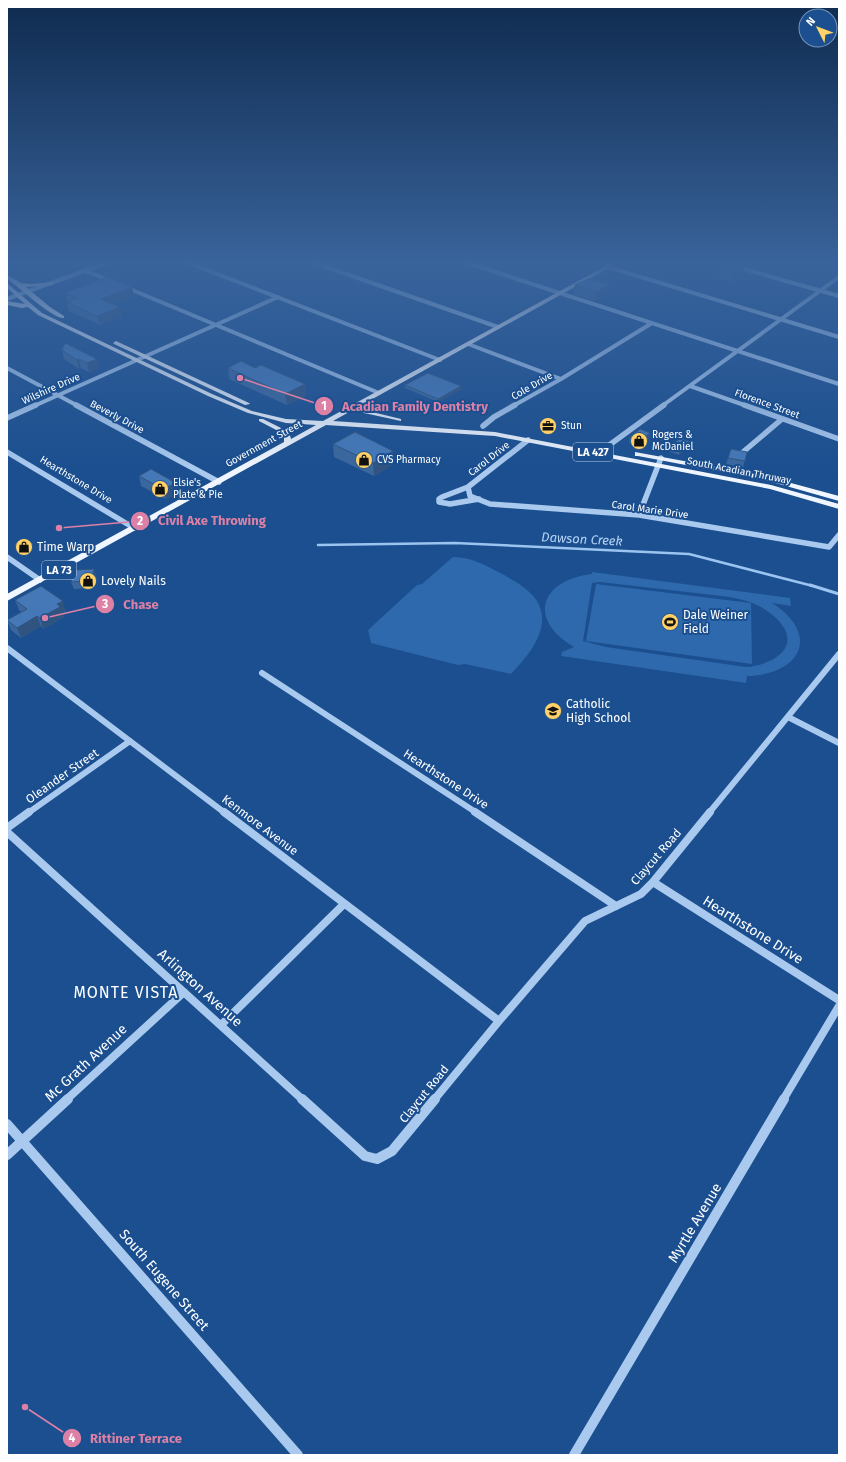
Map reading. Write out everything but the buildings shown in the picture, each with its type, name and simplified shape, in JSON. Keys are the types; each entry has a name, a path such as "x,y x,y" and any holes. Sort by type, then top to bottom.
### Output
{"main road":[{"name":"South Acadian Thruway","path":"76,331 250,412 280,420 495,434 608,452"},
{"name":"South Acadian Thruway","path":"92,331 239,401 258,408 296,416 399,420 483,426 659,462 787,491 839,507"},
{"name":"Government Street","path":"7,598 491,331"},
{"path":"364,401 363,408 366,412 399,420"},
{"path":"250,412 254,417 287,434 288,444"},
{"name":"South Acadian Thruway","path":"659,462 778,481 839,499"}],"street":[{"name":"Wilshire Drive","path":"7,418 202,331"},
{"path":"231,331 379,393"},
{"path":"366,331 440,360"},
{"name":"Cole Drive","path":"483,426 494,417 562,379 639,331"},
{"path":"677,331 839,384"},
{"path":"608,452 608,446 765,331"},
{"path":"823,331 839,336"},
{"path":"468,344 562,379"},
{"name":"Beverly Drive","path":"7,368 219,482"},
{"name":"Florence Street","path":"690,386 839,439"},
{"path":"742,452 782,419"},
{"name":"Carol Drive","path":"470,496 468,487 528,440"},
{"name":"Hearthstone Drive","path":"7,452 134,528"},
{"path":"639,515 659,462"},
{"path":"468,487 443,496 439,499 439,502 450,504 479,500"},
{"name":"Carol Marie Drive","path":"470,496 490,504 639,515 829,547 839,535"},
{"path":"7,557 40,580"},
{"name":"Kenmore Avenue","path":"7,648 499,1021"},
{"name":"Claycut Road","path":"378,1160 392,1151 499,1021 585,921 641,894 653,882 839,654"},
{"name":"Hearthstone Drive","path":"262,673 616,906"},
{"path":"788,717 839,743"},
{"name":"Oleander Street","path":"7,828 130,741"},
{"name":"Arlington Avenue","path":"7,832 221,1024 365,1156 378,1160"},
{"name":"Hearthstone Drive","path":"653,882 839,1000"},
{"path":"221,1024 344,904"},
{"name":"Mc Grath Avenue","path":"7,1155 184,992"},
{"name":"Myrtle Avenue","path":"574,1455 839,1006"},
{"name":"South Eugene Street","path":"7,1124 298,1455"}],"shaded area":[{"path":"453,557 473,560 492,568 522,586 537,601 541,611 542,621 540,631 531,650 511,674 465,664 458,665 371,643 368,630 417,585 422,584"},
{"path":"592,572 790,598 791,606 772,603 787,615 797,628 800,640 798,651 791,661 780,669 765,674 747,676 746,683 561,656 562,652 574,647 559,636 550,625 545,614 546,603 551,593 561,584 574,578 592,574","holes":["600,582 730,597 748,601 765,609 784,627 787,636 787,645 783,652 776,658 767,662 746,667 606,647 583,641 592,583"]},
{"name":"Dale Weiner Field","path":"596,584 751,603 752,664 586,641"}],"waterway":[{"name":"Dawson Creek","path":"318,545 455,543 689,554 813,586"},
{"name":"Dawson Creek","path":"810,585 839,594"}],"place":[{"name":"Acadian Family Dentistry","path":"240,378"},
{"name":"Stun","path":"548,426"},
{"name":"Rogers & McDaniel","path":"639,441"},
{"name":"CVS Pharmacy","path":"364,460"},
{"name":"Elsie's Plate & Pie","path":"160,489"},
{"name":"Civil Axe Throwing","path":"59,528"},
{"name":"Time Warp","path":"24,547"},
{"name":"Lovely Nails","path":"88,581"},
{"name":"Chase","path":"45,618"},
{"name":"Dale Weiner Field","path":"670,622"},
{"name":"Catholic High School","path":"553,711"},
{"name":"Rittiner Terrace","path":"25,1407"}],"district":[{"name":"MONTE VISTA","path":"126,992"}]}
